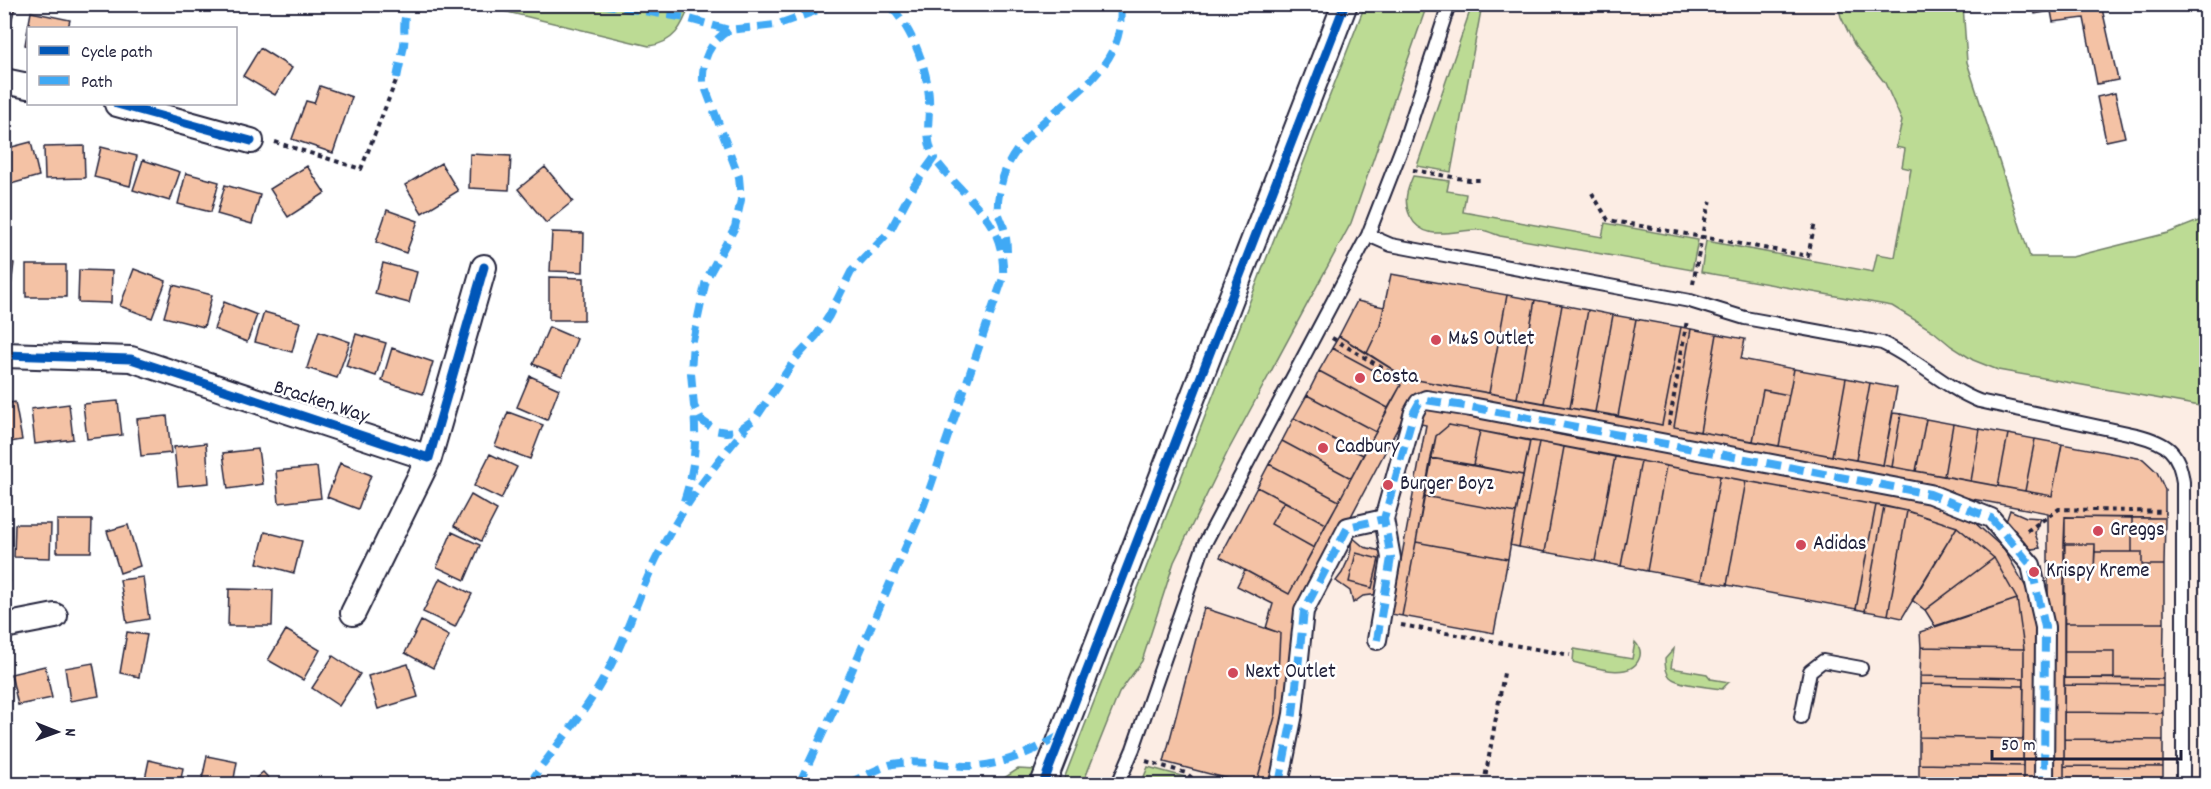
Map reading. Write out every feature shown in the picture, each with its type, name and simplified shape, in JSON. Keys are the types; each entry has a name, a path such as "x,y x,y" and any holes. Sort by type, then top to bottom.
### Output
{"street":[{"path":"1043,784 1346,4"},
{"path":"4,84 9,82 27,86"},
{"path":"121,105 251,141"},
{"path":"353,613 429,458 484,267"},
{"name":"Bracken Way","path":"4,355 131,359 429,458"},
{"path":"1377,640 1391,558 1384,519 1414,412 1419,403 1426,400 1930,494 1991,518 2031,565 2045,627 2044,784"},
{"path":"1279,784 1293,714 1304,610 1348,527 1384,519"},
{"path":"4,626 55,616"}],"lane":[{"path":"1118,784 1133,749 1204,545 1368,235 1395,164 1449,4"},
{"path":"1368,235 1391,245 1690,301 1746,318 1882,343 1897,350 1956,390 1979,401 2138,435 2163,444 2175,455 2183,482 2183,784"},
{"path":"1801,717 1810,671 1823,661 1861,668"}],"path":[{"path":"251,141 269,140 361,169 396,78"},
{"path":"1395,164 1411,170 1481,180"},
{"path":"1592,193 1608,220 1808,256 1815,222"},
{"path":"1695,277 1706,215 1711,202"},
{"path":"1664,444 1688,315"},
{"path":"1318,332 1337,340 1404,381 1419,403"},
{"path":"2011,541 2059,509 2184,513"},
{"path":"1381,616 1400,625 1570,655"},
{"path":"1508,652 1509,644"},
{"path":"1484,784 1504,673"},
{"path":"1133,749 1146,761 1186,773 1199,784"}],"shaded area":[{"path":"1427,5 1838,5 1854,44 1885,83 1902,121 1914,169 1933,331 1973,360 1998,370 2206,407 2206,784 1085,784 1085,778 1119,693 1142,661 1174,562 1228,451 1351,223"}],"green space":[{"path":"690,4 676,33 665,41 649,46 478,5"},
{"path":"1365,5 1427,5 1351,223 1228,451 1174,562 1142,661 1119,693 1085,778 1085,784 1062,784"},
{"path":"1472,5 1482,5 1451,172 1417,166"},
{"path":"1838,5 1963,5 1967,62 2030,257 2072,257 2168,233 2206,218 2206,407 1998,370 1973,360 1933,331 1892,306 1701,272 1706,241 1873,272 1877,254 1895,257 1911,169 1902,167 1905,149 1896,147 1902,121 1885,83 1854,44"},
{"path":"1413,176 1449,181 1447,191 1466,194 1463,212 1602,237 1605,223 1698,240 1692,270 1500,236 1482,230 1433,233 1424,230 1416,225 1407,205 1406,200"},
{"path":"1635,642 1640,650 1640,656 1634,666 1627,669 1619,671 1599,669 1573,662 1574,649 1632,659"},
{"path":"1674,649 1671,668 1707,674 1711,679 1729,682 1722,689 1674,680 1668,673 1665,659"},
{"path":"1148,767 1185,777 1182,784 1141,784"},
{"path":"1018,769 1037,770 1031,784 995,784"}],"building":[{"path":"4,4 16,4 7,36 4,35"},
{"path":"2015,4 2101,4 2118,80 2097,84 2084,18 2053,22 2051,11 2035,14 2034,9 2017,11"},
{"path":"31,12 70,20 68,27 28,27"},
{"path":"260,48 292,68 275,95 243,76"},
{"path":"320,86 352,97 333,153 292,139 306,101 314,103"},
{"path":"2115,93 2125,137 2106,141 2097,97"},
{"path":"31,142 39,176 4,186 4,149"},
{"path":"84,146 85,178 45,179 44,147"},
{"path":"101,147 137,156 130,186 94,177"},
{"path":"470,154 511,156 509,190 469,188"},
{"path":"143,160 180,172 170,201 133,190"},
{"path":"441,163 458,191 422,213 405,185"},
{"path":"307,166 325,193 288,217 270,189"},
{"path":"545,167 573,201 546,223 518,189"},
{"path":"186,173 219,182 211,212 178,204"},
{"path":"225,185 260,195 252,224 217,214"},
{"path":"387,210 418,221 406,253 376,242"},
{"path":"552,232 584,233 583,272 550,271"},
{"path":"4,261 14,263 10,294 4,294"},
{"path":"383,263 417,272 409,303 375,294"},
{"path":"26,265 66,265 66,297 26,297"},
{"path":"134,269 166,281 152,318 120,306"},
{"path":"79,270 112,271 111,303 78,302"},
{"name":"M&S Outlet","path":"1391,274 1507,295 1489,393 1406,378 1367,353 1380,326"},
{"path":"549,277 584,278 584,320 549,320"},
{"path":"173,285 212,295 204,327 164,317"},
{"path":"1507,295 1535,300 1517,398 1489,393"},
{"path":"1535,300 1562,305 1544,403 1517,398"},
{"path":"1357,301 1384,307 1380,326 1367,353 1339,336"},
{"path":"224,302 257,315 247,342 214,329"},
{"path":"1562,305 1588,310 1570,408 1544,403"},
{"path":"1588,310 1613,315 1595,412 1570,408"},
{"path":"264,312 300,322 292,352 255,342"},
{"path":"1613,315 1636,319 1618,416 1595,412"},
{"path":"1636,319 1681,327 1662,425 1618,416"},
{"path":"549,327 577,339 562,376 533,364"},
{"path":"1681,327 1691,329 1674,427 2052,496 2062,444 2143,459 2157,472 2165,490 2165,518 2065,517 2064,784 2053,784 2054,767 2035,767 2035,784 2023,784 2024,649 2017,599 1994,558 1957,527 1907,511 1449,425 1436,436 1402,616 1391,614 1426,425 1402,420 1303,607 1291,714 1270,784 1256,784 1276,713 1280,633 1266,628 1273,604 1237,586 1245,570 1289,594 1401,385 1332,348 1339,336 1406,378 1662,425","holes":["1544,414 1594,423 1591,441 1541,431","1672,437 1724,447 1721,464 1669,454","1832,468 1854,472 1851,489 1828,485","1913,488 2048,513 2048,649 2031,596 2004,549 1964,513"]},
{"path":"1691,329 1717,334 1700,432 1674,427"},
{"path":"319,331 350,342 337,378 307,368"},
{"path":"356,334 386,343 376,376 346,366"},
{"path":"1717,334 1745,339 1741,359 1794,369 1789,395 1763,390 1753,441 1700,432"},
{"path":"392,348 433,362 423,394 382,381"},
{"name":"Costa","path":"1332,348 1401,385 1388,408 1319,371"},
{"path":"1794,369 1846,378 1832,456 1779,446"},
{"path":"1319,371 1388,408 1376,432 1307,395"},
{"path":"530,376 559,389 547,420 517,407"},
{"path":"1846,378 1870,383 1856,460 1832,456"},
{"path":"1870,383 1897,388 1883,465 1856,460"},
{"path":"1763,390 1789,395 1779,446 1753,441"},
{"path":"1307,395 1376,432 1363,455 1294,418"},
{"path":"118,401 122,435 87,439 83,404"},
{"path":"15,402 22,440 4,443 4,404"},
{"path":"69,404 73,439 35,444 31,409"},
{"path":"508,412 543,425 530,459 495,446"},
{"path":"1893,413 1901,414 1892,467 1883,465"},
{"path":"1901,414 1926,419 1916,471 1892,467"},
{"path":"167,416 171,453 141,456 137,419"},
{"name":"Cadbury","path":"1294,418 1363,455 1351,478 1282,441"},
{"path":"1926,419 1953,424 1944,476 1916,471"},
{"path":"1953,424 1980,429 1971,481 1944,476"},
{"path":"1449,425 1480,431 1473,465 1431,458 1436,436"},
{"path":"1980,429 2008,434 1998,486 1971,481"},
{"path":"1480,431 1530,441 1523,475 1473,465"},
{"path":"2008,434 2035,439 2025,491 1998,486"},
{"path":"2035,439 2062,444 2052,496 2025,491"},
{"path":"1282,441 1351,478 1339,501 1269,464"},
{"path":"1530,441 1539,442 1519,547 1510,545"},
{"path":"1539,442 1564,447 1545,552 1519,547"},
{"path":"206,443 209,483 178,486 174,447"},
{"path":"1564,447 1615,457 1595,561 1545,552"},
{"path":"258,449 263,484 228,489 223,453"},
{"path":"490,454 517,467 501,499 474,486"},
{"path":"1615,457 1641,461 1621,566 1595,561"},
{"path":"1431,458 1523,475 1516,513 1424,496"},
{"path":"1641,461 1666,466 1647,571 1621,566"},
{"path":"340,463 371,475 358,509 327,497"},
{"path":"1269,464 1339,501 1326,524 1257,487"},
{"path":"1666,466 1720,476 1701,581 1647,571"},
{"path":"317,467 321,498 279,503 276,471"},
{"path":"1720,476 1746,481 1727,585 1701,581"},
{"name":"Adidas","path":"1746,481 1876,505 1856,609 1727,585"},
{"path":"1257,487 1284,501 1271,524 1314,548 1289,594 1220,557"},
{"path":"471,495 497,510 481,541 454,526"},
{"path":"1424,496 1516,513 1508,559 1416,542"},
{"path":"1284,501 1326,524 1314,548 1271,524"},
{"path":"1876,505 1884,506 1865,611 1856,609"},
{"path":"1884,506 1907,511 1888,615 1865,611"},
{"path":"2010,510 2026,517 2040,518 2035,533 2040,548 2023,550 2012,558 1999,529 2007,519"},
{"path":"1907,511 1957,527 1902,618 1888,615"},
{"name":"Greggs","path":"2065,517 2132,518 2132,552 2095,552 2095,544 2064,544"},
{"path":"2132,518 2165,518 2164,565 2142,565 2142,552 2132,552"},
{"path":"57,520 92,520 91,552 57,552"},
{"path":"15,524 51,524 50,558 14,557"},
{"path":"128,525 140,566 120,573 107,531"},
{"path":"1957,527 1994,558 1925,610 1912,600"},
{"path":"265,532 302,541 294,573 257,563"},
{"path":"452,532 480,545 465,580 437,567"},
{"path":"1351,536 1364,547 1385,552 1380,594 1363,596 1353,603 1350,591 1336,581 1342,573 1351,549","holes":["1356,553 1379,559 1372,588 1349,582"]},
{"path":"1416,542 1508,559 1494,633 1402,616"},
{"path":"2064,544 2095,544 2094,570 2064,570"},
{"path":"4,550 9,550 10,581 4,581"},
{"path":"2095,552 2142,552 2142,565 2164,565 2164,623 2064,623 2064,570 2094,570"},
{"path":"1356,553 1379,559 1372,588 1349,582"},
{"path":"1994,558 2017,599 1935,626 1925,610"},
{"path":"143,577 149,619 127,623 120,580"},
{"path":"440,578 472,594 455,627 423,612"},
{"path":"229,589 273,590 272,626 228,626"},
{"path":"2017,599 2024,649 1921,647 1920,632"},
{"name":"Next Outlet","path":"1204,608 1280,633 1276,713 1256,784 1248,784 1164,762"},
{"path":"421,621 449,636 433,668 405,653"},
{"path":"2064,623 2164,623 2163,679 2114,678 2114,651 2064,651"},
{"path":"286,630 320,650 303,680 268,660"},
{"path":"127,632 147,635 139,677 120,673"},
{"path":"1921,647 2024,649 2024,678 1920,676"},
{"path":"2064,651 2114,651 2114,678 2064,678"},
{"path":"333,656 360,674 339,706 312,688"},
{"path":"93,663 99,696 70,701 65,668"},
{"path":"408,664 418,697 378,709 368,676"},
{"path":"45,666 52,698 18,705 11,674"},
{"path":"1920,676 2024,678 2024,686 1920,684"},
{"path":"2064,678 2163,679 2163,686 2064,685"},
{"path":"1920,684 2024,686 2023,739 1919,737"},
{"path":"2064,685 2163,686 2163,713 2064,712"},
{"path":"2064,712 2163,713 2163,740 2064,739"},
{"path":"1919,737 2023,739 2023,766 1919,764"},
{"path":"2064,739 2163,740 2163,767 2064,766"},
{"path":"207,756 237,762 233,784 201,784"},
{"path":"149,760 183,768 180,784 144,784"},
{"path":"1919,764 2023,766 2023,784 1919,784"},
{"path":"2064,766 2163,767 2163,784 2064,784"},
{"path":"263,772 274,784 249,784"}],"marked path":[{"path":"397,78 404,45 406,14 412,4"},
{"path":"600,4 686,18 729,30 776,25 835,4"},
{"path":"729,30 716,40 708,52 703,82 739,177 741,200 735,227 706,280 693,341 691,373 694,406 701,420 715,430 726,432 737,431 755,419 796,358 816,336 829,316 851,272 890,231 914,186 934,158 928,135 929,98 925,73 911,36 889,4"},
{"path":"1007,252 1006,235 998,212 998,205 1001,185 1011,159 1028,137 1091,80 1108,59 1118,34 1120,4"},
{"path":"799,784 846,684 924,505 1003,278 1002,257 991,225 934,158"},
{"path":"1377,640 1391,558 1384,519 1414,412 1419,403 1426,400 1930,494 1991,518 2031,565 2045,627 2044,784"},
{"path":"684,501 694,457 694,412"},
{"path":"529,784 578,718 605,676 656,559 675,524 708,474 746,428"},
{"path":"1279,784 1293,714 1304,611 1348,527 1384,519"},
{"path":"847,784 893,764 914,762 987,765 1031,751 1061,735"}],"cycle path":[{"path":"1043,784 1345,4"},
{"path":"121,105 251,141"},
{"path":"4,355 131,359 429,458 484,267"}],"place":[{"name":"M&S Outlet","path":"1436,340"},
{"name":"Costa","path":"1360,378"},
{"name":"Cadbury","path":"1323,448"},
{"name":"Burger Boyz","path":"1388,485"},
{"name":"Greggs","path":"2098,531"},
{"name":"Adidas","path":"1801,545"},
{"name":"Krispy Kreme","path":"2034,572"},
{"name":"Next Outlet","path":"1233,673"}]}
